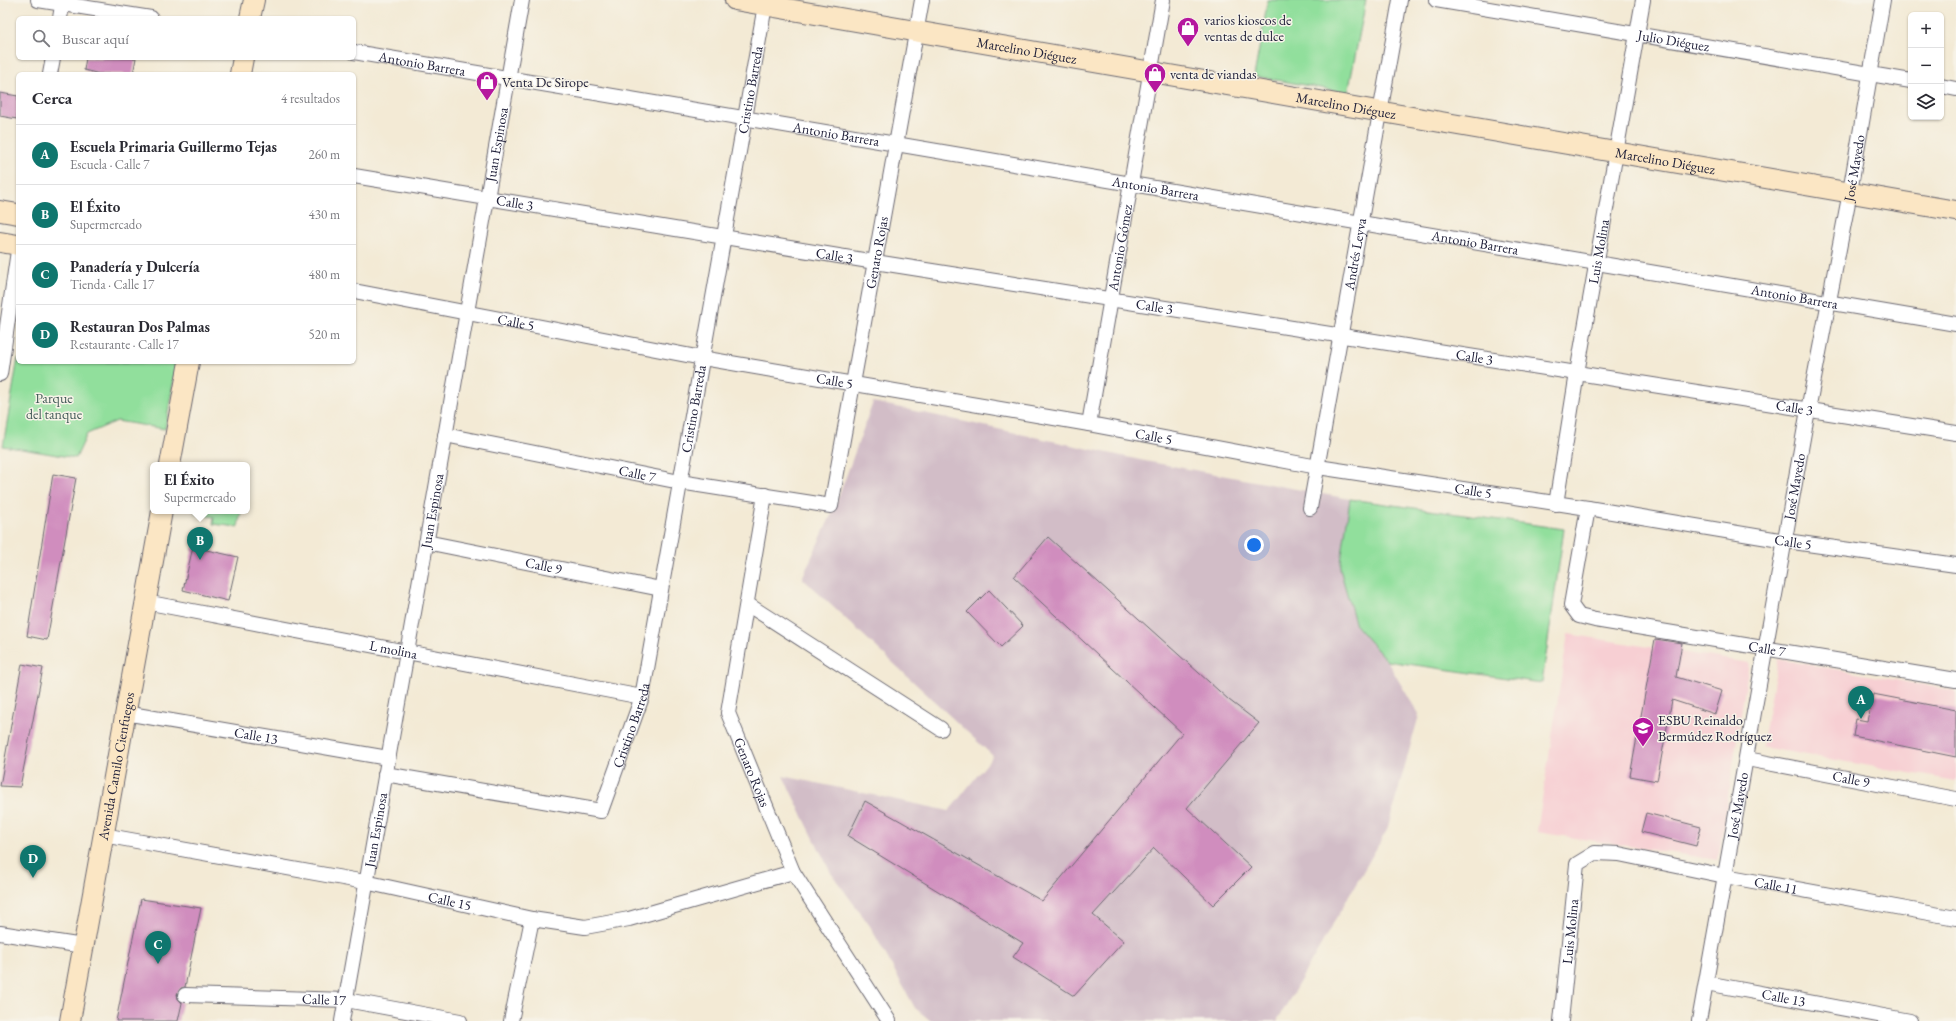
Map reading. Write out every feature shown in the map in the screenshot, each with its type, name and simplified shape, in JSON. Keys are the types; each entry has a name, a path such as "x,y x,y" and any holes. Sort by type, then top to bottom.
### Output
{"street":[{"path":"38,0 63,2 140,16"},
{"path":"250,16 254,0"},
{"name":"Juan Espinosa","path":"342,1021 365,882 522,0"},
{"name":"Marcelino Diéguez","path":"735,0 765,3 1956,211"},
{"name":"Genaro Rojas","path":"831,506 922,0"},
{"name":"Antonio Gómez","path":"1088,424 1163,0"},
{"name":"Andrés Leyva","path":"1310,508 1382,111 1400,0"},
{"name":"Julio Diéguez","path":"1436,0 1908,80"},
{"name":"Luis Molina","path":"1556,504 1577,373 1643,0"},
{"name":"José Mayedo","path":"1699,1021 1767,648 1808,410 1830,303 1883,0"},
{"path":"60,16 63,2"},
{"name":"Cristino Barreda","path":"385,774 601,811 642,696 765,3"},
{"name":"Antonio Barrera","path":"356,52 744,120 1956,324"},
{"path":"50,72 53,60"},
{"path":"240,72 243,60"},
{"path":"1944,87 1956,89"},
{"name":"Calle 3","path":"356,176 875,262 1111,298 1956,434"},
{"path":"0,211 16,214"},
{"path":"0,242 16,245"},
{"path":"0,374 16,265"},
{"name":"Calle 5","path":"356,291 702,358 1088,424 1318,467 1588,508 1786,541 1956,565"},
{"path":"171,462 189,364"},
{"name":"Calle 7","path":"444,435 680,482 831,506"},
{"name":"Genaro Rojas","path":"765,495 728,713 793,872 889,1021"},
{"name":"Calle 7","path":"1588,508 1571,605 1579,616 1595,620 1956,680"},
{"name":"Avenida Camilo Cienfuegos","path":"70,1021 161,514"},
{"name":"Calle 9","path":"426,542 661,589"},
{"name":"L molina","path":"145,602 406,650 642,696"},
{"path":"747,604 940,729"},
{"name":"Calle 13","path":"125,714 388,758"},
{"name":"Calle 9","path":"1746,759 1956,799"},
{"name":"Calle 15","path":"103,835 365,882 532,918 585,927 629,919 793,872"},
{"name":"Luis Molina","path":"1561,1021 1577,864 1595,853"},
{"name":"Calle 11","path":"1595,853 1619,854 1725,876 1956,918"},
{"path":"512,1021 532,918"},
{"path":"0,933 84,946"},
{"name":"Calle 13","path":"1706,983 1910,1021"},
{"name":"Calle 17","path":"185,995 346,1000 460,1021"}],"shaded area":[{"path":"873,402 1145,461 1350,499 1340,569 1356,626 1387,661 1419,715 1387,830 1277,1021 931,1021 915,1008 870,926 831,873 783,776 949,811 993,756 802,578 835,507"},
{"name":"ESBU Reinaldo Bermúdez Rodríguez","path":"1568,634 1749,663 1718,860 1537,832"},
{"path":"1778,659 1956,691 1956,781 1762,747"}],"green space":[{"path":"1268,0 1366,0 1348,93 1254,76"},
{"name":"Parque del tanque","path":"17,364 177,364 165,429 117,421 87,434 76,458 3,446"},
{"path":"1350,499 1564,529 1542,683 1387,661 1356,626 1340,569"},
{"path":"195,514 240,514 238,527 213,524 214,517"}],"building":[{"path":"86,60 136,60 133,72 92,72 84,70"},
{"path":"0,93 16,96 16,119 0,116"},
{"path":"53,474 76,478 47,640 27,636"},
{"path":"1048,537 1229,700 1259,723 1187,808 1251,867 1213,905 1154,848 1093,915 1124,941 1074,996 1013,957 1023,943 848,836 865,801 1042,901 1182,733 1014,577"},
{"path":"193,547 238,557 228,601 183,590"},
{"path":"989,590 1023,626 1001,647 967,612"},
{"path":"1655,639 1682,643 1676,677 1722,691 1715,714 1672,700 1657,781 1630,776"},
{"path":"22,664 43,668 20,787 0,786"},
{"path":"1873,694 1956,710 1956,757 1853,736 1856,719 1867,721"},
{"path":"1646,813 1701,827 1696,846 1641,832"},
{"path":"141,899 201,908 185,987 181,988 177,994 178,999 182,1003 178,1021 116,1021"}],"place":[{"name":"varios kioscos de ventas de dulce","path":"1188,48"},
{"name":"venta de viandas","path":"1155,94"},
{"name":"Venta De Sirope","path":"487,102"},
{"name":"El Éxito","path":"200,560"},
{"name":"Escuela Primaria Guillermo Tejas","path":"1861,719"},
{"name":"ESBU Reinaldo Bermúdez Rodríguez","path":"1643,748"},
{"name":"Restauran Dos Palmas","path":"33,878"},
{"name":"Panadería y Dulcería","path":"158,964"}]}
